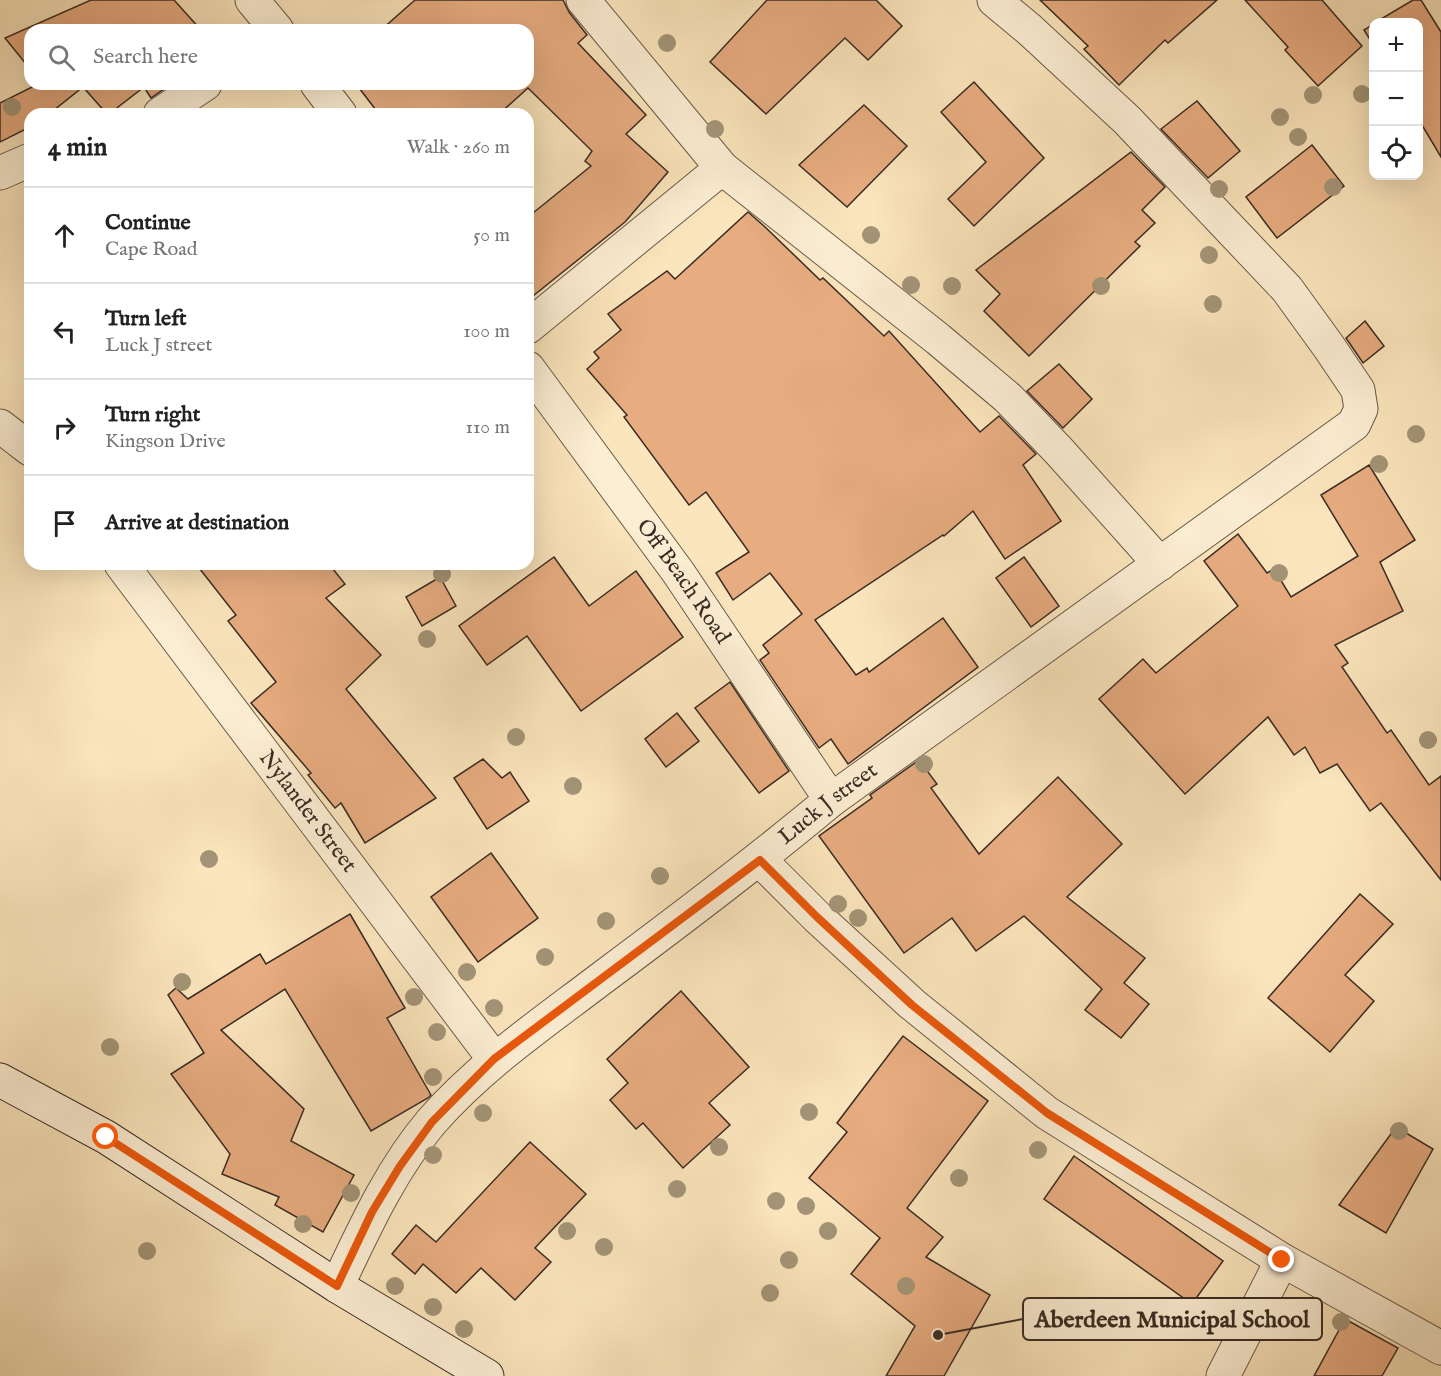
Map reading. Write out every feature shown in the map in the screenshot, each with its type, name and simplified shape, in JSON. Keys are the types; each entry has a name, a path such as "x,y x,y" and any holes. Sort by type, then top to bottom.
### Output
{"street":[{"path":"252,0 271,24"},
{"path":"583,0 722,168 938,339 1008,398 1059,451 1160,564"},
{"name":"Luck J street","path":"337,1286 372,1212 400,1166 432,1122 494,1059 760,860 831,800 1354,424 1360,409 1358,390 1279,281 1127,120 1030,30 994,0"},
{"path":"169,108 196,90"},
{"path":"322,90 335,108"},
{"path":"0,173 24,163"},
{"path":"534,322 722,168"},
{"name":"Off Beach Road","path":"534,376 678,572 831,800"},
{"path":"0,426 24,444"},
{"name":"Nylander Street","path":"126,570 494,1059"},
{"path":"760,860 817,917 912,1005 1047,1113 1282,1260 1441,1347"},
{"path":"0,1080 106,1137 337,1286 487,1376"},
{"path":"1223,1376 1282,1260"}],"building":[{"path":"91,0 174,0 196,24 37,24"},
{"path":"415,0 563,0 569,12 587,35 578,43 646,115 626,134 668,172 625,222 534,295 534,212 591,166 585,161 592,151 530,90 534,90 534,24 388,24"},
{"path":"767,0 876,0 902,26 868,60 845,38 766,114 710,62"},
{"path":"1040,0 1217,0 1168,43 1165,40 1119,85 1084,49 1088,46"},
{"path":"1245,0 1322,0 1362,46 1318,86 1285,50 1288,47"},
{"path":"1413,0 1421,0 1441,32 1441,157 1423,127 1423,18 1383,18"},
{"path":"1369,27 1369,38 1364,30"},
{"path":"24,30 24,62 5,38"},
{"path":"974,82 1044,158 974,226 948,199 986,162 941,112"},
{"path":"26,90 79,90 57,108 24,108 24,130 0,142 0,103"},
{"path":"86,90 140,90 117,108 102,108"},
{"path":"146,90 162,90 151,98"},
{"path":"361,90 526,90 506,108 374,108"},
{"path":"1197,101 1240,151 1208,178 1161,129"},
{"path":"864,105 907,146 847,207 799,165"},
{"path":"1312,145 1344,186 1277,238 1246,197"},
{"path":"1131,152 1165,187 1142,210 1155,223 1135,242 1140,246 1029,356 984,311 1000,294 976,270"},
{"path":"748,212 884,336 889,331 980,432 999,416 1036,454 1023,465 1061,521 1005,559 973,511 944,536 815,620 856,675 867,668 869,672 943,618 978,667 848,764 831,739 819,748 760,660 769,653 763,645 802,614 770,573 733,600 716,573 749,552 706,492 689,505 624,417 627,415 587,369 599,358 594,352 621,330 608,314 667,271 675,279"},
{"path":"1365,321 1384,346 1363,363 1346,338"},
{"path":"1059,364 1092,399 1063,428 1027,391"},
{"path":"1369,465 1415,540 1380,562 1403,611 1335,645 1348,663 1342,667 1387,733 1391,730 1429,785 1441,776 1441,880 1381,803 1370,811 1337,764 1320,773 1305,747 1294,755 1268,717 1185,794 1099,699 1143,659 1156,673 1238,606 1204,561 1238,534 1267,573 1274,569 1291,597 1358,556 1321,495"},
{"path":"554,557 589,606 636,571 683,637 581,711 527,636 487,665 459,626"},
{"path":"1024,557 1059,606 1031,627 996,578"},
{"path":"201,570 334,570 345,584 326,598 381,655 346,689 436,798 365,843 341,803 335,808 308,775 311,773 251,703 276,682 228,621 236,615"},
{"path":"440,577 456,606 422,626 406,597"},
{"path":"730,682 789,771 759,793 695,708"},
{"path":"677,713 699,741 666,767 645,739"},
{"path":"483,759 502,778 510,772 529,801 487,829 454,778"},
{"path":"919,760 937,784 931,788 979,854 1058,777 1122,844 1067,897 1145,958 1124,983 1149,1004 1121,1038 1085,1010 1102,989 1024,916 976,951 952,918 904,953 819,836 872,798 870,795"},
{"path":"491,853 538,918 478,962 431,897"},
{"path":"1360,894 1393,924 1345,975 1374,1001 1330,1052 1268,998"},
{"path":"350,914 405,1008 387,1018 431,1095 428,1098 371,1131 285,989 221,1030 304,1109 291,1141 354,1175 323,1232 275,1205 279,1197 222,1174 230,1154 171,1074 204,1053 168,995 176,988 188,999 260,954 266,964"},
{"path":"681,991 749,1067 709,1103 730,1125 683,1168 643,1123 636,1129 610,1100 628,1083 607,1059"},
{"path":"903,1036 988,1101 907,1208 943,1237 926,1257 990,1295 944,1376 886,1376 915,1326 851,1274 880,1238 809,1178 847,1132 837,1123"},
{"path":"1396,1127 1433,1149 1386,1233 1339,1205"},
{"path":"530,1142 586,1194 535,1248 551,1262 515,1300 481,1268 456,1293 423,1264 415,1274 392,1254 416,1225 436,1242"},
{"path":"1074,1156 1223,1261 1192,1304 1044,1199"},
{"path":"1345,1319 1398,1348 1382,1376 1314,1376"}],"place":[{"name":"Aberdeen Municipal School","path":"938,1335"}],"route":[{"path":"106,1137 337,1286 372,1212 400,1166 432,1122 494,1059 760,860 817,917 912,1005 1047,1113 1282,1260"}]}
